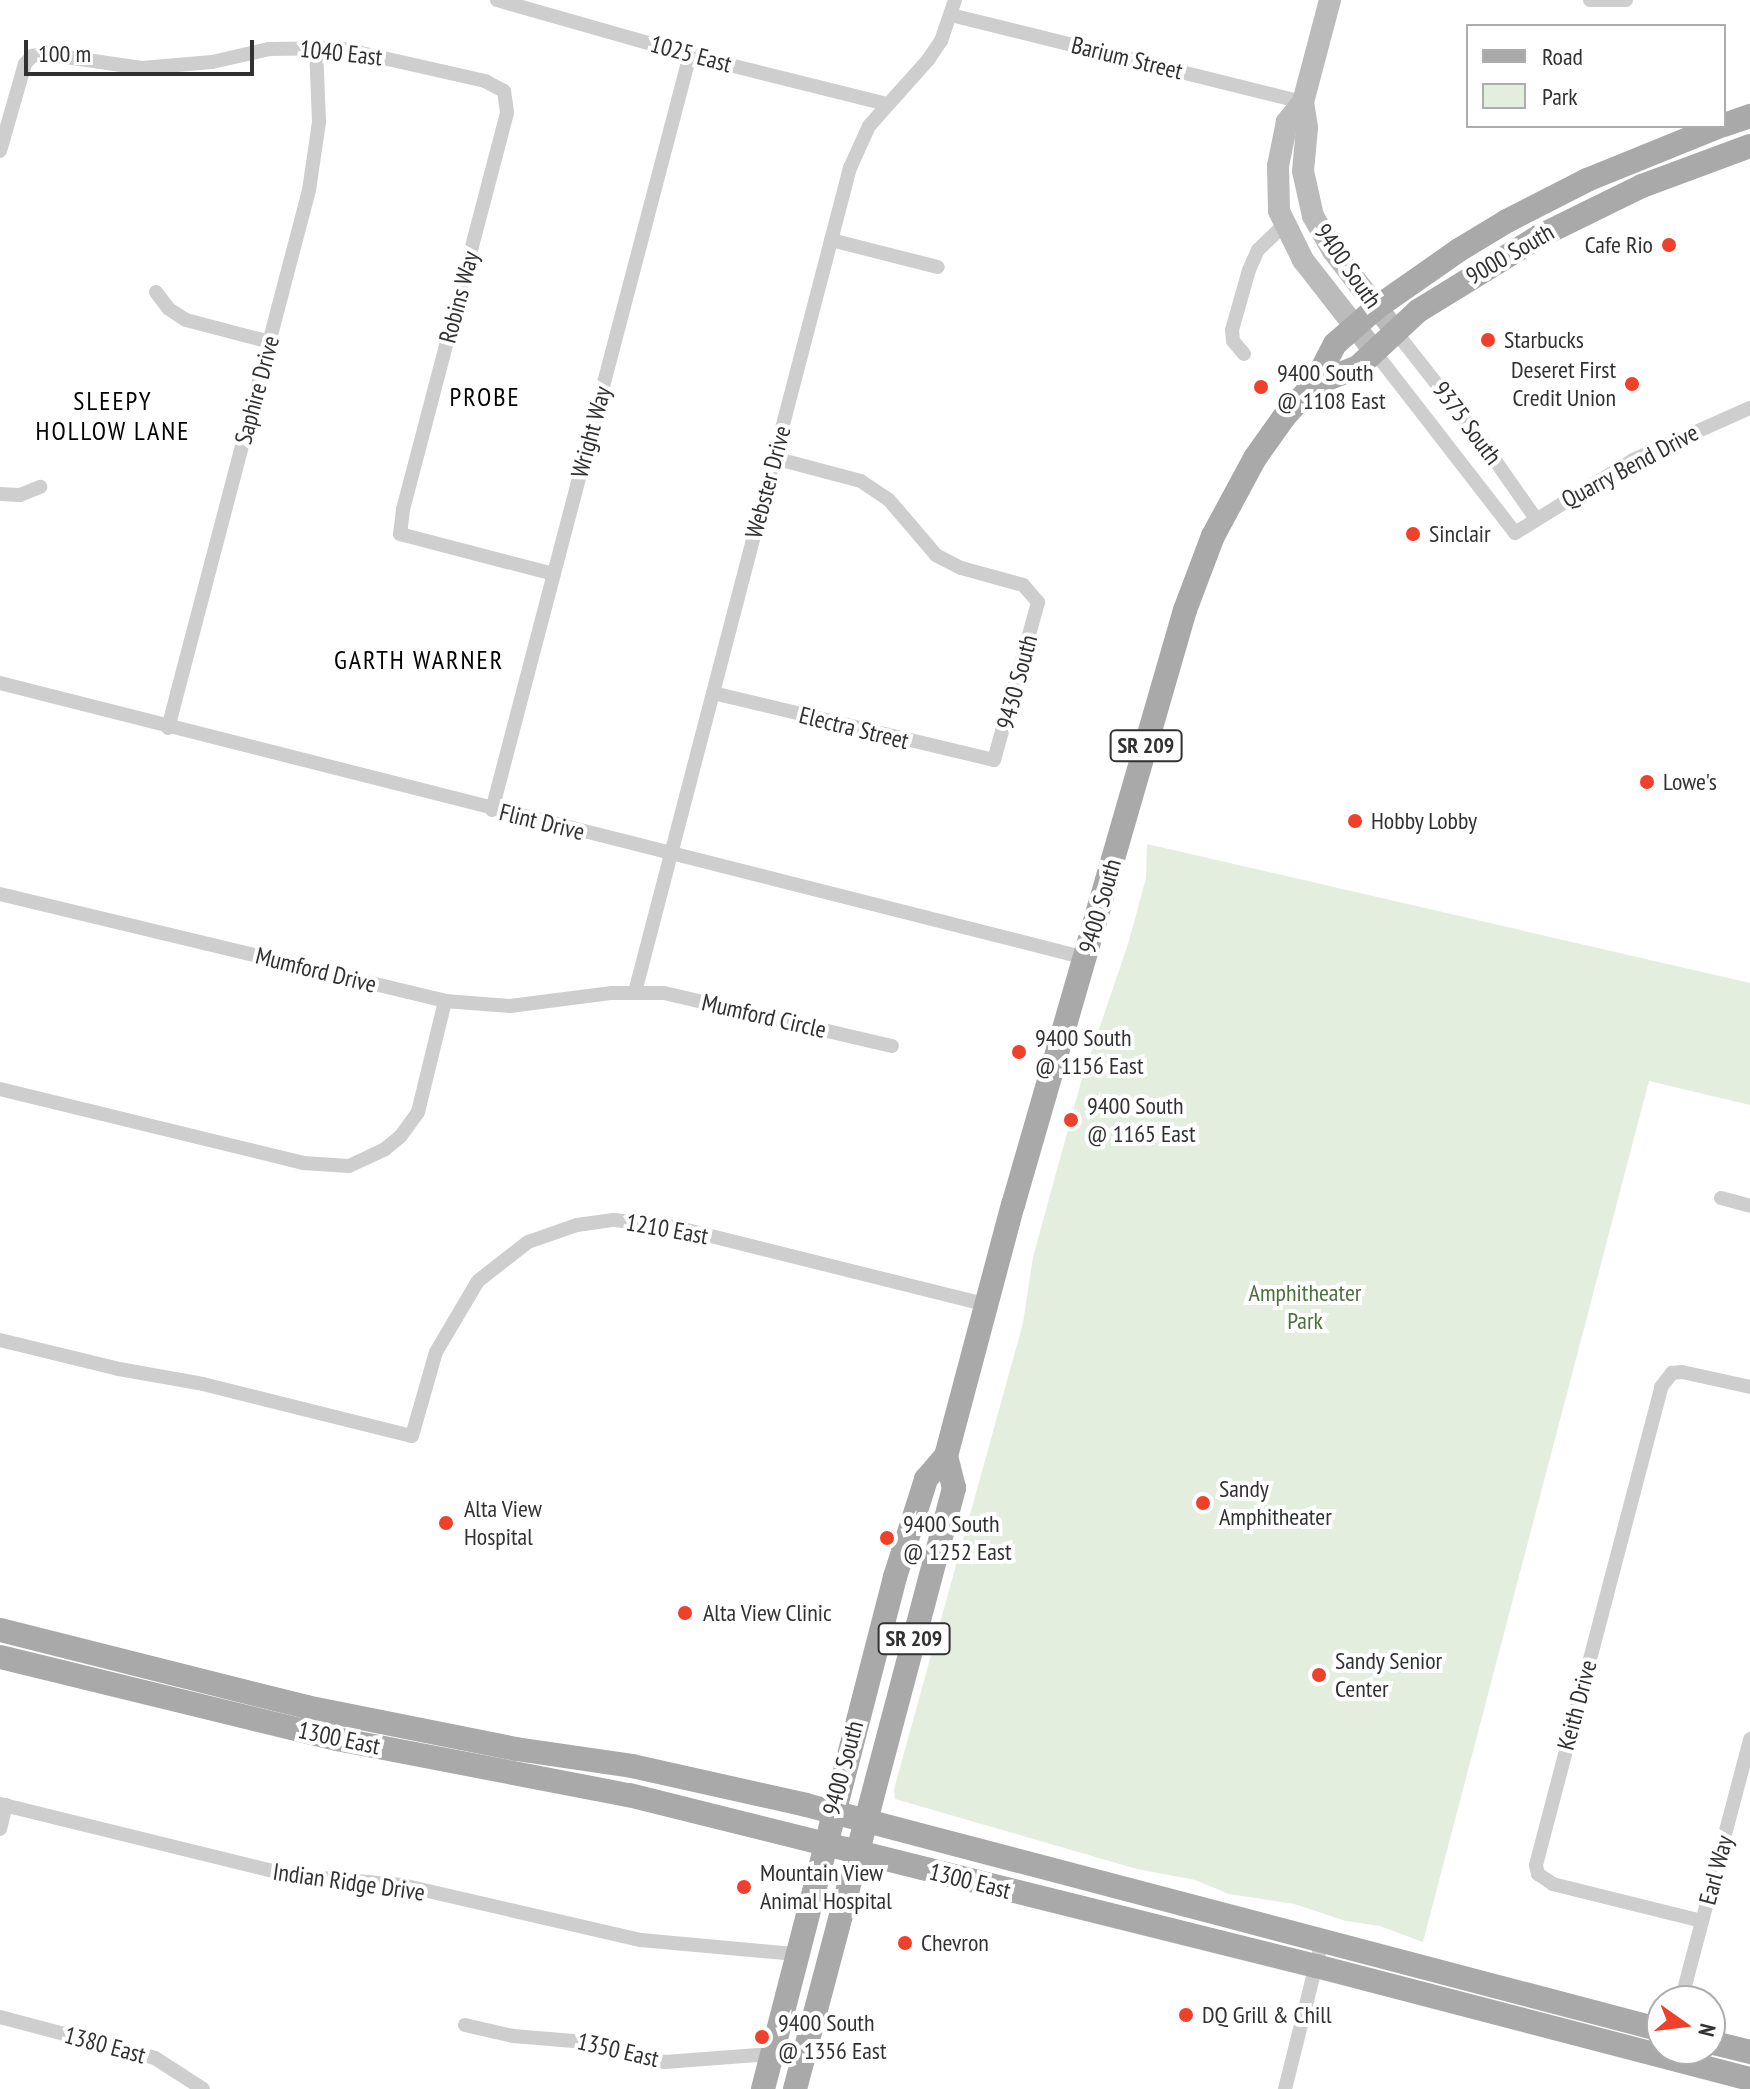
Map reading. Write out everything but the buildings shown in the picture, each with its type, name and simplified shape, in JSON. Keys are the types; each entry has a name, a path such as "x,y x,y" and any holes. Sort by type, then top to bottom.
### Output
{"main road":[{"name":"9400 South","path":"1330,0 1303,102 1307,128 1303,171 1313,216 1333,251 1395,331"},
{"name":"9400 South","path":"1303,102 1287,122 1278,166 1277,196 1283,226 1303,260 1374,351 1358,367 1314,384"},
{"name":"9000 South","path":"1726,124 1750,116"},
{"name":"9000 South","path":"1355,325 1459,250 1507,221 1613,169 1715,128"},
{"name":"9000 South","path":"1374,351 1448,290 1573,218 1668,175 1750,146"},
{"name":"9400 South","path":"763,2089 877,1639 926,1479 946,1456 1185,610 1204,557 1255,458 1284,417 1314,384 1335,344 1355,325"},
{"name":"9400 South","path":"795,2089 954,1488 946,1456"},
{"name":"1300 East","path":"0,1630 306,1707 516,1749 632,1766 832,1812 1646,2026"},
{"name":"1300 East","path":"0,1657 337,1739 629,1795 1646,2048"},
{"path":"1726,2046 1750,2052"},
{"name":"1300 East","path":"1706,2065 1750,2079"}],"street":[{"name":"1025 East","path":"497,0 690,55 886,104"},
{"name":"Webster Drive","path":"635,992 858,144 886,104 928,60 951,15 955,0"},
{"path":"1590,0 1626,0"},
{"name":"Barium Street","path":"951,15 1303,102"},
{"name":"1040 East","path":"0,151 19,78 32,56 58,56 142,68 212,62 269,49 316,47 391,58 485,81 504,91"},
{"name":"Saphire Drive","path":"168,728 316,156 319,122 316,47"},
{"name":"Wright Way","path":"492,810 690,55"},
{"name":"Robins Way","path":"504,91 507,113 403,510 400,534 554,574"},
{"name":"9400 South","path":"1244,354 1233,341 1232,330 1249,270 1258,250 1283,226"},
{"path":"831,240 938,267"},
{"path":"156,292 169,309 186,320 270,342"},
{"name":"9375 South","path":"1395,331 1474,432 1536,519"},
{"name":"9375 South","path":"1374,351 1515,533"},
{"name":"Quarry Bend Drive","path":"1515,533 1633,460 1750,408"},
{"name":"9430 South","path":"774,458 861,481 889,500 936,555 961,568 1023,585 1038,602 994,760"},
{"path":"0,494 20,495 40,487"},
{"name":"Flint Drive","path":"0,683 1086,958"},
{"name":"Electra Street","path":"713,693 994,760"},
{"name":"Mumford Drive","path":"0,894 445,1001 510,1006 635,992"},
{"name":"Mumford Circle","path":"635,992 694,999 892,1046"},
{"path":"0,1089 326,1167 349,1166 368,1158 400,1137 418,1112 445,1001"},
{"path":"1721,1198 1750,1206"},
{"name":"1210 East","path":"0,1340 119,1369 203,1384 412,1436 436,1352 478,1281 528,1242 577,1225 614,1220 675,1227 987,1305"},
{"name":"Keith Drive","path":"1702,1921 1553,1884 1538,1874 1536,1865 1658,1397 1672,1373 1691,1373 1750,1387"},
{"name":"Earl Way","path":"1685,1985 1750,1739"},
{"path":"0,1829 3,1805"},
{"name":"Indian Ridge Drive","path":"3,1805 288,1875 402,1885 641,1940 796,1954"},
{"path":"1285,2089 1322,1941"},
{"name":"1380 East","path":"0,2017 155,2058 203,2089"},
{"name":"1350 East","path":"465,2025 513,2036 564,2038 665,2062 771,2054"}],"green space":[{"name":"Amphitheater Park","path":"1147,844 1750,983 1750,1105 1649,1081 1423,1942 1380,1926 1346,1921 1294,1904 1229,1894 1195,1880 1137,1869 895,1799 894,1789 1023,1323 1033,1257 1081,1082 1128,944 1146,878"}],"place":[{"name":"Cafe Rio","path":"1669,245"},
{"name":"Starbucks","path":"1488,340"},
{"name":"Deseret First Credit Union","path":"1632,384"},
{"name":"9400 South @ 1108 East","path":"1261,387"},
{"name":"Sinclair","path":"1413,534"},
{"name":"Lowe's","path":"1647,782"},
{"name":"Hobby Lobby","path":"1355,821"},
{"name":"9400 South @ 1156 East","path":"1019,1052"},
{"name":"9400 South @ 1165 East","path":"1071,1120"},
{"name":"Sandy Amphitheater","path":"1203,1503"},
{"name":"Alta View Hospital","path":"446,1523"},
{"name":"9400 South @ 1252 East","path":"887,1538"},
{"name":"Alta View Clinic","path":"685,1613"},
{"name":"Sandy Senior Center","path":"1319,1675"},
{"name":"Mountain View Animal Hospital","path":"744,1887"},
{"name":"Chevron","path":"905,1943"},
{"name":"DQ Grill & Chill","path":"1186,2015"},
{"name":"9400 South @ 1356 East","path":"762,2037"}],"district":[{"name":"PROBE","path":"485,397"},
{"name":"SLEEPY HOLLOW LANE","path":"113,416"},
{"name":"GARTH WARNER","path":"419,660"}]}
